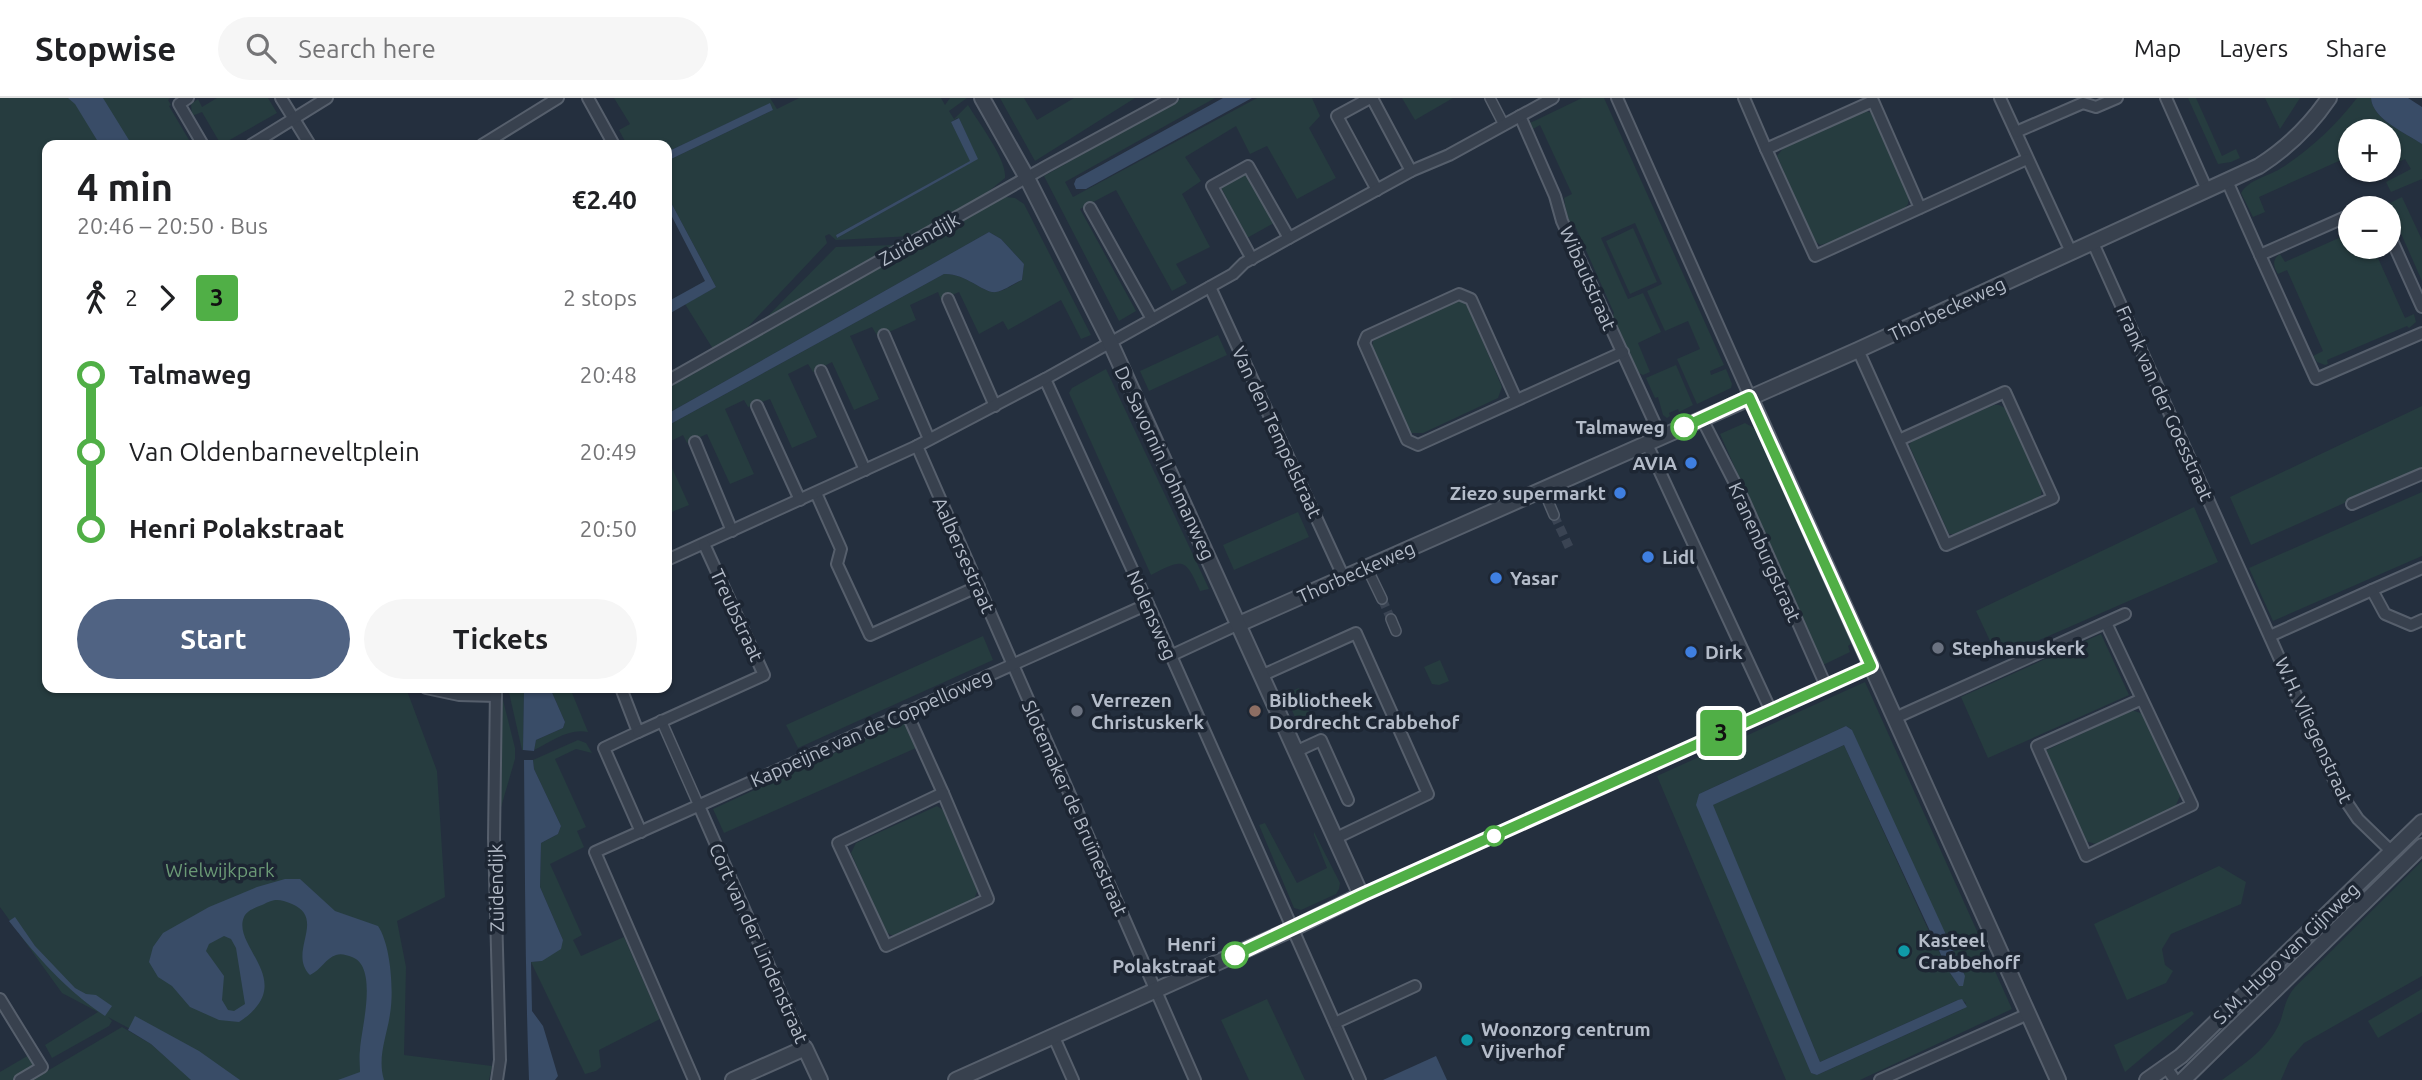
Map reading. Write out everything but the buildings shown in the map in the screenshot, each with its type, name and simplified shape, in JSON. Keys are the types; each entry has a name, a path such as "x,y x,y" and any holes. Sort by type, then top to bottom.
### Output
{"street":[{"path":"188,98 179,104 201,140"},
{"path":"281,98 307,140"},
{"path":"259,140 327,98"},
{"path":"490,140 558,98"},
{"path":"588,98 611,140"},
{"name":"De Savornin Lohmanweg","path":"982,98 1027,178 1110,342 1362,895"},
{"name":"Zuidendijk","path":"672,378 1172,98"},
{"path":"1377,190 1337,116 1371,98 1411,171"},
{"path":"1490,98 1504,125"},
{"path":"672,558 865,470 995,406 1233,274 1251,259 1289,238 1553,98"},
{"path":"1617,98 2058,1080"},
{"path":"1744,98 1815,256 2028,159"},
{"path":"2000,98 2071,253"},
{"path":"2016,132 2081,100 2096,107 2117,98"},
{"path":"2166,98 2207,190"},
{"name":"Thorbeckeweg","path":"1170,656 1858,350 2259,166 2274,157 2312,123 2329,98"},
{"path":"1766,149 1873,101 1920,208"},
{"name":"Wibautstraat","path":"1520,116 1555,197 1562,221 1623,352 1654,440"},
{"path":"1251,259 1212,186 1248,166 1289,238"},
{"path":"2227,181 2316,379 2422,333"},
{"path":"1090,208 1152,319"},
{"path":"2260,255 2338,220"},
{"name":"Frank van der Goesstraat","path":"2093,243 2237,564"},
{"path":"2400,259 2422,307"},
{"name":"Van den Tempelstraat","path":"1210,287 1344,578"},
{"path":"1516,399 1471,299 1459,294 1367,336 1364,342 1407,440 1418,444 1623,352"},
{"path":"948,299 995,406"},
{"path":"884,335 929,439"},
{"path":"1858,350 1946,545 2053,498 2006,392 1899,440"},
{"path":"821,371 865,470"},
{"name":"Nolensweg","path":"1045,379 1292,929"},
{"path":"757,406 800,500"},
{"name":"Kranenburgstraat","path":"1702,419 1744,501 1826,686"},
{"path":"1654,440 1771,711"},
{"path":"695,442 733,531"},
{"name":"Aalbersestraat","path":"916,446 1011,664"},
{"path":"2351,505 2422,474"},
{"path":"1543,489 1554,514"},
{"path":"816,493 841,549 838,564 870,635 979,586"},
{"name":"Treubstraat","path":"641,832 604,748 764,675 704,544"},
{"name":"W.H. Vliegenstraat","path":"2237,564 2339,792 2358,819 2391,851"},
{"path":"1367,568 1382,599"},
{"name":"W.H. Vliegenstraat","path":"2270,636 2422,568"},
{"path":"2372,590 2385,614 2411,625 2422,620"},
{"name":"Kappeijne van de Coppelloweg","path":"694,1080 595,852 1148,604"},
{"path":"1895,718 2125,614"},
{"path":"1391,619 1396,631"},
{"path":"2106,623 2142,699 2192,805 2086,856 2036,746 2142,699"},
{"path":"1263,675 1356,633 1428,794 1336,838"},
{"name":"Slotemaker de Bruïnestraat","path":"1011,664 1195,1080"},
{"path":"956,1080 1871,666"},
{"name":"Zuidendijk","path":"450,693 484,693"},
{"name":"Zuidendijk","path":"496,693 494,838 500,1060 496,1080"},
{"path":"623,693 638,732"},
{"path":"906,711 943,793 988,899 886,946 838,843 943,793"},
{"path":"661,720 699,806"},
{"path":"1297,751 1321,740 1348,800"},
{"name":"Cort van der Lindenstraat","path":"699,806 820,1080"},
{"name":"S.M. Hugo van Gijnweg","path":"2147,1080 2181,1056 2422,822"},
{"name":"S.M. Hugo van Gijnweg","path":"2183,1080 2422,846"},
{"path":"1292,929 1360,1080"},
{"path":"1335,1023 1415,986"},
{"path":"0,999 42,1068 20,1080"},
{"path":"1880,1080 1907,1075 2028,1014"},
{"path":"1053,1035 1073,1080"},
{"path":"733,1080 805,1048"},
{"path":"2165,1067 2175,1080"}],"green space":[{"name":"Wielwijkpark","path":"0,98 170,98 169,106 189,140 42,140 42,693 408,693 437,771 445,897 397,921 406,967 404,1055 492,1066 489,1080 32,1080 122,1027 151,1044 189,1077 166,1048 108,1017 112,1021 109,1026 52,1058 45,1045 98,1012 62,993 0,907"},
{"path":"217,98 268,98 277,113 230,140 218,140 202,112 192,116 191,104 198,99 202,107"},
{"path":"614,98 770,98 777,109 799,98 941,98 945,105 950,98 967,98 949,111 954,119 968,105 997,151 1005,178 989,191 912,236 836,240 829,234 825,236 827,243 744,331 713,349 685,304 716,287 672,204 672,159 773,110 769,104 672,150 672,140 624,140 619,130 630,124","holes":["957,118 977,159 837,238 836,235 971,161 951,122"]},
{"path":"1000,98 1024,98 1037,120 1074,98 1135,98 1035,161"},
{"path":"1182,98 1215,98 1065,182 1073,197 1257,98 1312,98 1320,116 1309,128 1336,178 1297,199 1267,146 1250,154 1236,126 1185,157 1201,181 1182,194 1210,247 1176,264 1187,283 1172,291 1116,190 1080,209 1136,311 1119,321 1044,176"},
{"path":"1402,98 1453,98 1415,120"},
{"path":"1582,98 1604,98 1724,365 1710,371 1711,375 1726,369 1732,384 1731,388 1697,404 1677,359 1700,349 1688,321 1665,331 1647,291 1662,284 1635,223 1601,238 1628,299 1643,293 1661,332 1638,343 1650,372 1643,375 1639,373 1622,336 1611,321 1614,313 1576,228 1568,219 1564,198 1572,194 1540,125 1533,129 1530,123"},
{"path":"2188,98 2196,98 2222,156 2236,149 2240,158 2218,164"},
{"path":"2265,98 2300,98 2280,129"},
{"path":"2357,98 2371,98 2377,113 2383,119 2339,119"},
{"path":"1864,110 1871,113 1909,196 1908,204 1903,210 1820,245 1814,240 1777,156 1785,146"},
{"path":"2338,120 2338,161 2259,197 2265,212 2253,217 2241,193 2245,188 2283,167"},
{"path":"2401,131 2422,144 2422,179 2391,192 2386,182 2401,182 2401,174 2411,169 2405,159 2401,161"},
{"path":"1246,174 1274,223 1247,238 1221,187"},
{"path":"1005,197 1015,198 1024,204 1091,335 1081,339 1061,300 1008,330 1003,321 979,334 959,292 941,300 938,292 910,305 916,320 878,337 872,327 850,336 879,399 854,410 832,362 813,372 808,364 788,374 817,437 792,448 770,399 748,407 744,400 725,409 754,474 730,484 707,434 687,443 683,435 672,440 672,423 944,274 960,277 991,292 1002,290 1022,280 1024,264 1001,239 989,232 672,411 672,386"},
{"path":"2401,198 2422,240 2422,281 2401,233"},
{"path":"1633,228 1657,282 1630,294 1606,241"},
{"path":"2338,238 2338,259 2378,259 2405,318 2414,314 2416,322 2409,328 2407,326 2327,360 2328,364 2317,362 2313,356 2323,351 2287,270 2278,274 2274,265 2280,254 2285,262"},
{"path":"895,245 760,324 836,247"},
{"path":"1456,301 1463,302 1468,307 1502,387 1498,398 1423,433 1409,433 1372,347 1373,341"},
{"path":"1218,335 1227,355 1149,391 1140,371"},
{"path":"1676,365 1693,405 1679,412 1678,409 1669,413 1667,418 1663,415 1658,397 1655,398 1646,378"},
{"path":"1106,369 1209,589 1200,591 1191,572 1182,564 1170,566 1151,575 1069,393 1072,388"},
{"path":"1994,405 2005,408 2042,487 2041,495 1949,534 1909,445 1913,440"},
{"path":"2422,406 2422,468 2251,545 2230,497"},
{"path":"1745,423 1754,428 1852,643 1848,646 1850,652 1823,665 1720,434"},
{"path":"672,468 689,505 672,512"},
{"path":"2422,492 2422,556 2273,621 2249,568"},
{"path":"2194,507 2218,562 1998,658 1976,611"},
{"path":"1298,512 1309,537 1234,570 1223,545"},
{"path":"2101,634 2129,695 1988,758 1961,697"},
{"path":"983,636 993,660 798,748 786,725"},
{"path":"1440,660 1449,681 1439,685 1432,684 1424,667"},
{"path":"1865,682 2012,1009 1860,1080 1786,1080 1657,776","holes":["1846,726 1851,729 1959,986 1927,927 1844,745 1712,805 1820,1062 1958,1000 1966,1003 1963,1009 1817,1075 1811,1073 1697,805 1699,794"]},
{"path":"1299,688 1311,716 1297,722 1285,694"},
{"path":"501,693 515,748 515,759 497,821"},
{"path":"509,693 524,693 522,750"},
{"path":"552,693 572,693 588,732 567,734 534,750 536,740 563,728 565,722"},
{"path":"2132,710 2143,714 2180,796 2175,807 2096,844 2085,841 2046,756 2047,750"},
{"path":"904,721 916,748 724,833 713,809"},
{"path":"578,740 586,743 592,753 576,749 555,759 586,827 577,831 584,847 550,864 582,935 573,940 581,956 624,937 660,1019 599,1050 601,1067 585,1074 531,962 542,961 563,940 540,887 541,843 558,834 561,826 534,769 533,760"},
{"path":"937,806 943,810 978,889 974,900 898,935 891,935 886,932 851,853 856,843"},
{"path":"1265,823 1297,883 1327,868 1314,832 1340,883 1336,894 1301,910 1294,908 1259,825"},
{"path":"2422,861 2422,976 2304,1043 2290,1059 2281,1080 2222,1080 2255,1055 2269,1040 2295,987"},
{"path":"2219,866 2246,882 2241,904 2171,934 2162,949 2165,965 2173,971 2166,983 2127,1000 2094,924"},
{"path":"2422,989 2422,1012 2378,1038 2368,1021"},
{"path":"1267,999 1305,1080 1249,1080 1221,1020"},
{"path":"2192,1011 2194,1014 2125,1072 2114,1045"},
{"path":"29,1055 37,1067 16,1080 0,1080 0,1072"}],"water":[{"path":"68,98 103,98 129,140 97,140 75,104"},
{"path":"1223,98 1252,98 1086,189 1076,189 1076,179"},
{"path":"2371,98 2408,98 2422,107 2422,144 2401,131 2401,119 2383,119 2373,106"},
{"path":"770,103 773,110 672,159 672,150"},
{"path":"959,118 978,159 837,238 836,235 970,161 951,122"},
{"path":"672,204 716,287 672,312 672,299 705,281 672,217"},
{"path":"989,232 1001,239 1024,264 1022,280 996,292 960,277 944,274 672,423 672,411"},
{"path":"524,693 552,693 565,722 563,728 536,740 534,751 523,750"},
{"path":"1846,726 1852,730 1965,976 1963,986 1959,986 1948,970 1844,745 1713,805 1820,1062 1958,1000 1962,999 1967,1007 1817,1075 1811,1073 1696,805 1699,794"},
{"path":"524,760 533,760 534,769 561,826 558,834 541,843 540,887 563,940 561,949 542,961 531,962 532,1011 543,1026 558,1076 555,1080 529,1080"},
{"path":"285,879 300,879 335,911 378,926 389,956 392,994 382,1055 384,1080 338,1080 360,1072 367,985 365,973 360,963 352,957 340,954 329,959 310,975 302,956 306,918 302,910 292,904 273,900 252,909 244,917 246,940 260,966 264,993 256,1007 239,1022 219,1020 190,1007 172,986 158,977 149,962 153,947 163,933 209,907 257,887","holes":["224,936 231,939 236,948 245,1004 234,1011 228,1010 222,1000 224,976 206,951 209,944"]},
{"path":"15,917 35,946 75,988 86,994 96,995 112,1006 105,1016 77,995 41,960 9,921"},
{"path":"135,1016 199,1051 240,1080 191,1080 151,1044 128,1030"},
{"path":"1436,1056 1447,1080 1383,1080"}],"tunnel":[{"path":"1554,515 1569,547"},
{"path":"1382,599 1391,619"}],"bus line":[{"name":"3","path":"1235,955 1871,666 1749,397 1684,427"}],"place":[{"name":"Talmaweg","path":"1684,427"},
{"name":"AVIA","path":"1691,463"},
{"name":"Ziezo supermarkt","path":"1620,493"},
{"name":"Lidl","path":"1648,557"},
{"name":"Yasar","path":"1496,578"},
{"name":"Stephanuskerk","path":"1938,648"},
{"name":"Dirk","path":"1691,652"},
{"name":"Verrezen Christuskerk","path":"1077,711"},
{"name":"Bibliotheek Dordrecht Crabbehof","path":"1255,711"},
{"name":"Kasteel Crabbehoff","path":"1904,951"},
{"name":"Henri Polakstraat","path":"1235,955"},
{"name":"Woonzorg centrum Vijverhof","path":"1467,1040"}]}
